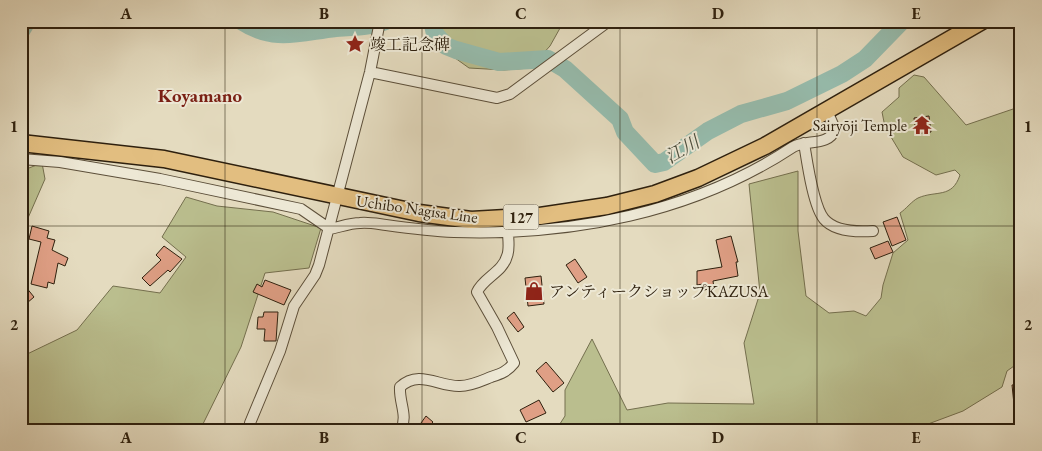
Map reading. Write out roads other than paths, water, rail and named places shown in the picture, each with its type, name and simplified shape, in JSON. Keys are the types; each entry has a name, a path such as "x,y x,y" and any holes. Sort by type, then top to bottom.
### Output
{"highway":[{"name":"Uchibo Nagisa Line","path":"21,143 164,159 337,198 419,213 471,220 540,216 607,206 655,194 698,178 765,146 982,21"}],"street":[{"path":"370,72 497,98 510,94 609,21"},
{"path":"250,430 250,423 280,351 294,306 315,275 330,229 380,25"},
{"path":"21,159 60,162 160,179 301,209 330,229 360,222 452,232 508,232 572,228 643,213 728,182 796,145 827,140 833,136 835,130 826,111"},
{"path":"804,143 813,188 824,219 852,232 873,231"},
{"path":"401,430 406,421 400,396 400,387 405,382 426,378 459,387 470,385 509,370 514,364 497,327 476,292 481,283 492,276 508,257 508,232"}],"waterway":[{"name":"江川","path":"21,31 27,21"},
{"name":"江川","path":"241,21 253,28 277,34 368,26 386,21"},
{"name":"江川","path":"432,21 435,34 446,46 456,50 499,62 548,59 565,69 620,119 625,132 655,164 664,162 708,131 741,114 787,101 842,74 865,59 902,21"}],"place":[{"name":"竣工記念碑","path":"355,44"},
{"name":"Sairyōji Temple","path":"922,125"},
{"name":"アンティークショップKAZUSA","path":"534,291"}],"district":[{"name":"Koyamano","path":"200,95"}]}
